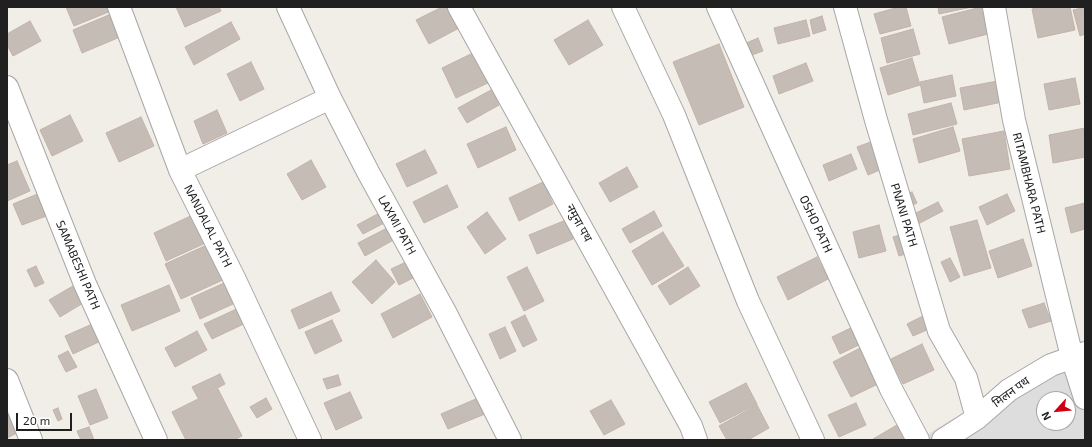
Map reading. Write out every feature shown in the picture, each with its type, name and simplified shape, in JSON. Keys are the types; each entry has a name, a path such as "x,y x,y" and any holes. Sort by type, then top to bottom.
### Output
{"street":[{"name":"NANDALAL PATH","path":"119,7 180,170 234,278 310,440"},
{"name":"LAXMI PATH","path":"288,7 330,98 368,172 445,312 510,440"},
{"name":"नमुना पथ","path":"459,7 691,426 696,440"},
{"path":"623,7 674,116 748,301 813,440"},
{"name":"OSHO PATH","path":"718,7 891,389 918,440"},
{"name":"PNANI PATH","path":"845,7 876,120 939,331 966,378 977,418"},
{"name":"RITAMBHARA PATH","path":"994,7 1014,120 1078,355 1085,398"},
{"name":"SAMABESHI PATH","path":"7,87 85,284 156,440"},
{"path":"180,170 330,98"},
{"name":"मिलन पथ","path":"943,440 977,418 1009,390 1051,365 1078,355"},
{"path":"7,380 32,440"}],"shaded area":[{"path":"1085,352 1085,440 918,440 1013,382"}],"building":[{"path":"66,7 109,7 111,11 74,26"},
{"path":"176,7 219,7 221,11 185,27"},
{"path":"442,7 450,7 461,27 429,44 416,20"},
{"path":"899,7 906,7 911,26 880,34 874,14"},
{"path":"938,7 972,7 939,14"},
{"path":"981,7 988,34 949,44 942,17"},
{"path":"1039,7 1070,7 1075,30 1038,38 1032,9"},
{"path":"1085,7 1085,34 1080,36 1073,10"},
{"path":"111,14 120,37 82,53 73,30"},
{"path":"822,16 826,30 813,34 810,20"},
{"path":"588,20 603,45 569,65 554,40"},
{"path":"806,20 810,36 778,44 774,28"},
{"path":"30,21 41,41 13,56 7,45 7,34"},
{"path":"231,22 240,39 194,65 185,47"},
{"path":"913,29 920,54 887,63 881,38"},
{"path":"758,38 763,51 749,56 744,44"},
{"path":"719,44 744,107 699,125 673,62"},
{"path":"477,51 492,81 456,98 442,68"},
{"path":"912,58 920,85 888,95 880,68"},
{"path":"251,62 264,89 240,101 227,74"},
{"path":"806,63 813,81 779,94 773,76"},
{"path":"952,75 956,96 924,103 920,82"},
{"path":"1075,78 1080,104 1049,110 1044,84"},
{"path":"1003,80 1007,101 964,110 960,88"},
{"path":"491,90 499,105 467,123 458,108"},
{"path":"951,103 957,124 913,135 908,114"},
{"path":"217,110 227,133 203,144 194,121"},
{"path":"70,115 83,141 52,156 40,130"},
{"path":"141,117 154,146 119,162 106,133"},
{"path":"506,127 516,150 478,168 467,144"},
{"path":"953,127 960,151 919,163 913,139"},
{"path":"1085,128 1085,157 1053,163 1049,135"},
{"path":"1004,131 1010,169 969,176 962,139"},
{"path":"876,140 887,167 868,175 857,147"},
{"path":"425,150 437,173 407,187 396,164"},
{"path":"851,154 857,169 829,181 823,165"},
{"path":"311,160 326,187 302,200 287,174"},
{"path":"17,161 30,191 7,201 7,165"},
{"path":"627,167 638,187 610,202 599,183"},
{"path":"543,182 553,204 519,221 509,198"},
{"path":"447,185 458,207 424,223 413,202"},
{"path":"912,192 917,203 911,206 905,195"},
{"path":"40,193 49,215 22,225 13,204"},
{"path":"1007,194 1015,211 987,225 979,207"},
{"path":"938,202 943,211 916,225 912,215"},
{"path":"1085,203 1085,229 1071,233 1065,208"},
{"path":"383,211 388,221 363,234 357,225"},
{"path":"654,211 662,226 630,243 622,229"},
{"path":"487,212 506,239 485,254 467,227"},
{"path":"197,213 210,241 166,261 154,233"},
{"path":"566,220 573,239 537,254 529,235"},
{"path":"977,220 991,268 964,276 950,227"},
{"path":"879,225 886,251 859,258 853,232"},
{"path":"391,226 397,238 365,256 358,243"},
{"path":"663,232 684,266 652,285 632,251"},
{"path":"903,234 909,253 899,256 893,237"},
{"path":"1023,239 1032,266 998,278 989,251"},
{"path":"209,244 225,279 181,299 165,264"},
{"path":"817,257 828,279 788,300 777,277"},
{"path":"950,258 960,277 950,282 941,262"},
{"path":"376,260 395,282 372,304 352,282"},
{"path":"406,262 413,278 399,285 391,269"},
{"path":"36,266 44,283 35,287 27,270"},
{"path":"527,267 544,301 524,311 507,277"},
{"path":"688,267 700,286 670,305 658,286"},
{"path":"78,283 88,300 60,317 49,300"},
{"path":"224,283 233,304 200,319 191,298"},
{"path":"169,285 180,311 132,331 121,305"},
{"path":"331,292 340,311 299,329 291,310"},
{"path":"420,294 432,317 393,338 381,314"},
{"path":"1044,303 1051,321 1029,328 1022,310"},
{"path":"243,306 250,321 212,339 204,324"},
{"path":"525,315 537,340 523,347 511,322"},
{"path":"923,316 929,329 913,336 907,324"},
{"path":"332,320 342,341 315,354 305,332"},
{"path":"97,322 105,339 73,354 65,336"},
{"path":"857,325 865,342 840,354 832,337"},
{"path":"505,327 516,351 500,359 489,334"},
{"path":"197,331 207,350 175,367 165,348"},
{"path":"922,344 934,370 903,384 891,359"},
{"path":"864,346 882,382 851,397 833,362"},
{"path":"68,351 77,367 66,372 58,356"},
{"path":"220,374 225,384 198,398 192,387"},
{"path":"338,375 341,385 327,389 323,379"},
{"path":"746,383 757,404 720,423 709,402"},
{"path":"96,389 108,418 90,425 78,396"},
{"path":"218,389 242,436 234,440 186,440 172,412"},
{"path":"350,392 362,418 336,430 324,403"},
{"path":"266,398 272,409 257,418 250,407"},
{"path":"478,398 485,414 448,429 441,414"},
{"path":"611,400 625,424 604,435 590,411"},
{"path":"856,403 866,425 839,437 828,415"},
{"path":"757,405 769,428 748,440 727,440 719,426"},
{"path":"7,408 19,432 7,438"},
{"path":"58,408 62,419 58,421 53,410"},
{"path":"897,425 906,440 873,439"},
{"path":"89,427 94,440 81,440 77,431"}]}
